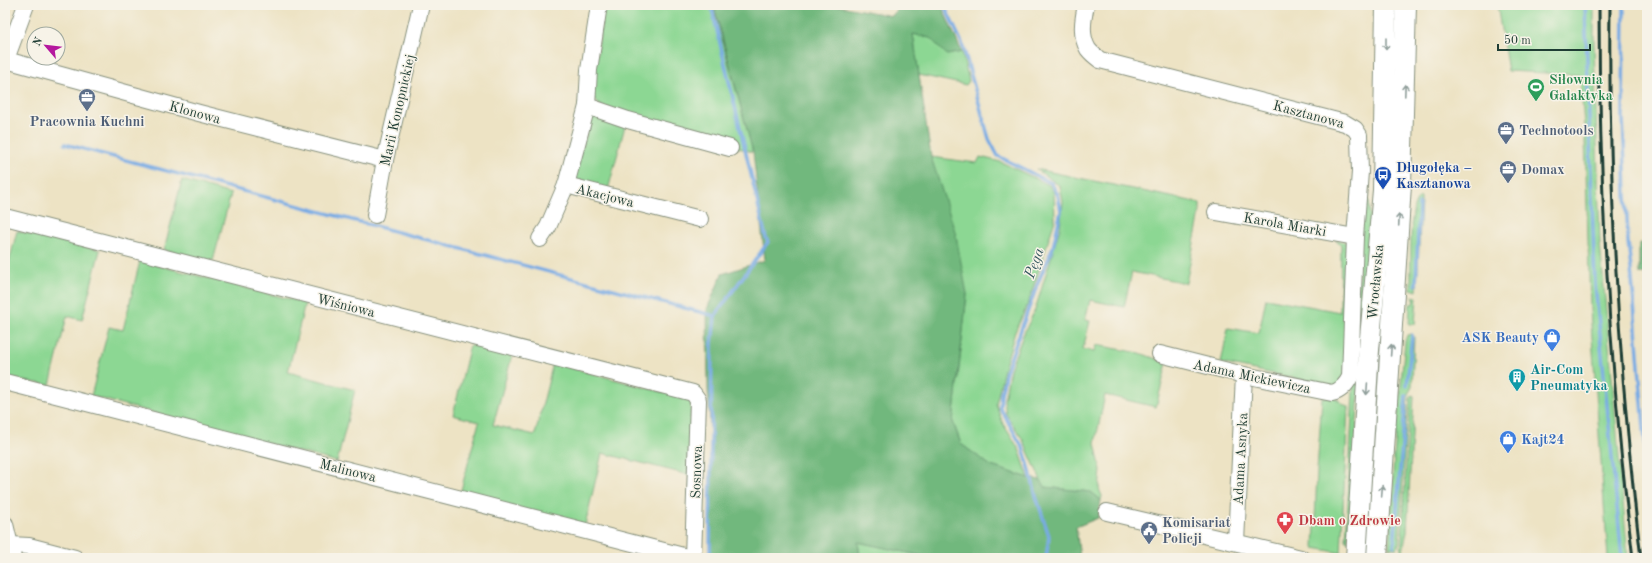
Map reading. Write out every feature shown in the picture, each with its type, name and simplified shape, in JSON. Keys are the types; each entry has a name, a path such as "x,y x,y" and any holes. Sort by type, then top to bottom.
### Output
{"main road":[{"name":"Wrocławska","path":"1356,558 1369,350 1382,190 1386,5"},
{"name":"Wrocławska","path":"1377,558 1401,185 1406,5"}],"street":[{"path":"5,60 26,5"},
{"name":"Marii Konopnickiej","path":"375,215 385,160 421,5"},
{"name":"Akacjowa","path":"599,5 589,70 587,106 566,185 700,219"},
{"name":"Kasztanowa","path":"1084,12 1084,39 1088,50 1100,60 1345,123 1355,129 1359,135 1360,172 1355,237 1350,377 1343,387"},
{"name":"Klonowa","path":"5,60 199,113 385,160"},
{"path":"587,106 628,120 730,148"},
{"path":"540,239 548,227 566,185"},
{"name":"Karola Miarki","path":"1216,212 1355,237"},
{"name":"Wiśniowa","path":"5,217 688,391"},
{"name":"Adama Mickiewicza","path":"1160,354 1244,375 1332,393 1338,392 1343,387"},
{"name":"Adama Asnyka","path":"1236,542 1244,375"},
{"name":"Malinowa","path":"5,382 692,558"},
{"name":"Sosnowa","path":"688,391 693,393 698,400 692,558"},
{"path":"1107,512 1301,558"},
{"path":"5,524 12,551 29,546 75,558"}],"green space":[{"path":"604,5 710,5 714,10 753,152 628,116 599,105 592,94"},
{"path":"710,5 835,5 892,16 901,5 941,5 962,52 947,55 930,38 913,34 931,157 955,231 967,294 953,422 961,444 991,466 1029,478 1041,480 1045,487 1091,492 1101,500 1098,518 1076,527 1080,558 932,558 858,542 860,558 710,558 712,458 708,389 707,309 722,274 765,260 753,152 715,10"},
{"path":"1497,5 1577,7 1577,5 1594,5 1600,243 1628,558 1608,558 1590,310 1585,137 1580,75 1508,71"},
{"path":"913,34 930,38 947,55 962,52 969,81 966,85 919,75"},
{"path":"597,115 626,122 608,190 577,185 573,176 591,120"},
{"path":"931,157 977,163 980,157 1001,162 1049,185 1054,193 1055,220 1028,304 1015,332 996,404 1003,424 1019,449 1029,478 991,466 961,444 953,422 967,294"},
{"path":"1036,169 1200,203 1200,213 1186,283 1132,272 1124,307 1090,300 1085,320 1090,321 1083,349 1094,352 1096,345 1140,353 1167,363 1156,407 1105,395 1095,443 1101,470 1099,489 1102,496 1101,500 1091,492 1044,487 1023,440 1006,414 1004,400 1010,369 1035,310 1060,228 1063,202 1060,186"},
{"path":"182,180 231,194 213,261 164,250"},
{"path":"1420,197 1417,291 1411,289 1411,244 1412,218 1416,201"},
{"path":"1362,200 1369,201 1371,227 1348,543 1346,540"},
{"path":"17,231 100,250 82,320 67,316 50,385 5,378 5,278"},
{"path":"1335,239 1349,244 1345,373 1337,387 1221,363 1228,328 1259,333 1266,298 1340,312 1341,246"},
{"path":"1639,243 1647,244 1647,274 1639,273"},
{"path":"140,261 305,303 288,372 355,390 337,462 91,396 109,327 123,330"},
{"path":"1411,296 1417,297 1415,324 1409,324 1410,304 1413,304 1414,297"},
{"path":"1411,334 1414,336 1412,387 1408,394 1399,546 1397,548 1389,548 1394,456 1405,341 1407,335"},
{"path":"470,345 512,356 493,425 535,435 553,363 688,399 691,404 689,475 602,453 585,525 460,494 479,422 453,415"},
{"path":"1412,395 1414,396 1407,531 1401,558 1390,558 1389,555 1401,554 1410,398"},
{"path":"1334,397 1348,407 1341,553 1314,548 1322,398"},
{"path":"858,542 932,558 860,558"}],"waterway":[{"path":"710,558 712,343 715,316 768,242 711,5"},
{"name":"Pęga","path":"944,5 962,43 989,139 998,156 1051,183 1058,195 1061,211 1053,247 1039,280 1006,371 1001,394 1000,408 1023,448 1029,467 1036,496 1049,536 1046,558"},
{"path":"1585,5 1595,284 1622,558"},
{"path":"1624,5 1623,117 1628,242 1647,466"},
{"path":"65,144 715,316"},
{"path":"1416,285 1419,204"},
{"path":"1407,386 1412,335"},
{"path":"1394,546 1406,395"}],"railway":[{"path":"1599,5 1601,143 1607,282 1618,420 1633,558"},
{"path":"1610,5 1611,144 1616,282 1633,489 1641,558"}],"place":[{"name":"Siłownia Galaktyka","path":"1536,102"},
{"name":"Pracownia Kuchni","path":"87,112"},
{"name":"Technotools","path":"1506,145"},
{"name":"Domax","path":"1508,184"},
{"name":"Długołęka – Kasztanowa","path":"1383,190"},
{"name":"ASK Beauty","path":"1552,352"},
{"name":"Air-Com Pneumatyka","path":"1517,392"},
{"name":"Kajt24","path":"1508,454"},
{"name":"Dbam o Zdrowie","path":"1285,535"},
{"name":"Komisariat Policji","path":"1149,545"}]}
